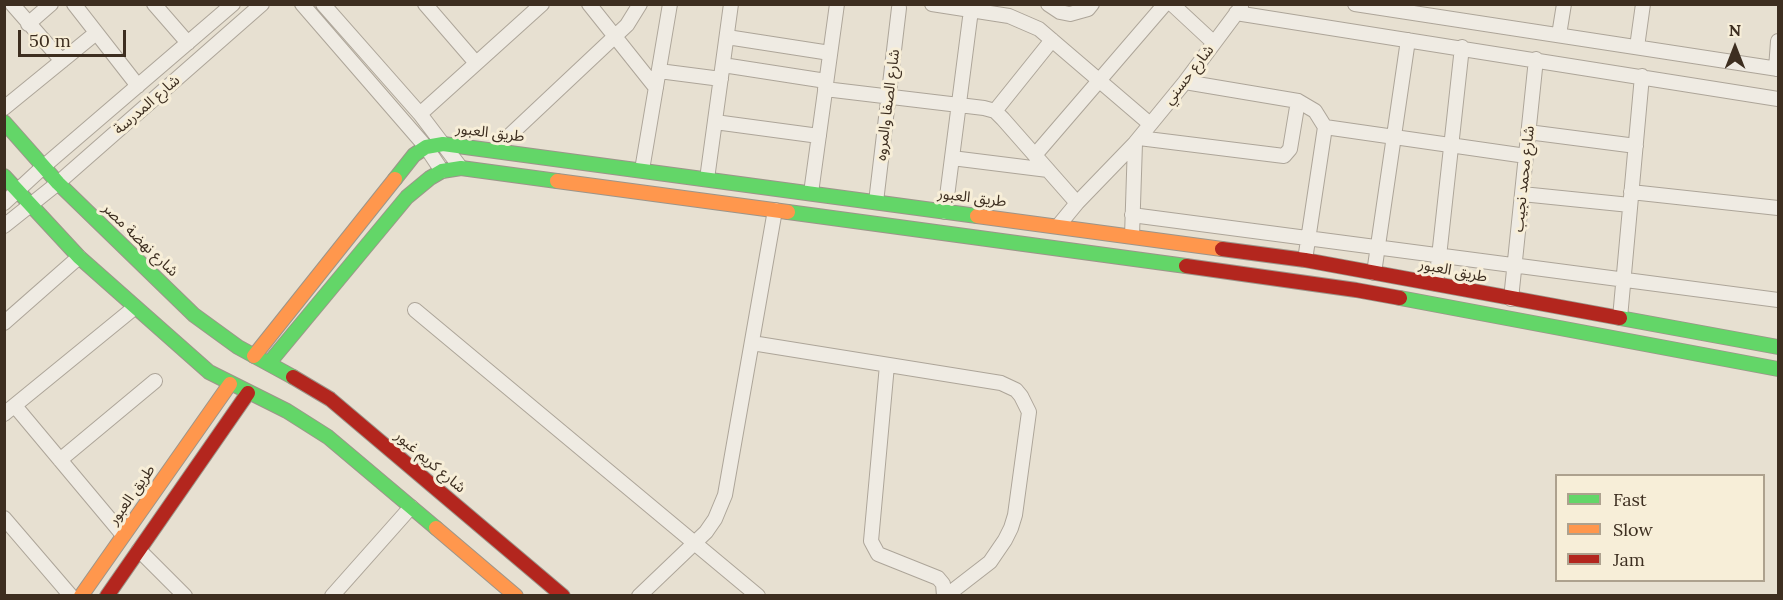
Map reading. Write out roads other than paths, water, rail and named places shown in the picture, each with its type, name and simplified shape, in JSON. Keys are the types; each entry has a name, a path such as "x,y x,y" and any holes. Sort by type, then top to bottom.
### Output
{"street":[{"path":"12,4 62,61"},
{"path":"28,24 51,4"},
{"path":"74,4 138,86"},
{"path":"154,4 188,43"},
{"name":"شارع المدرسة","path":"4,202 233,4"},
{"name":"شارع المدرسة","path":"4,226 58,183 262,4"},
{"path":"302,4 426,147 442,171"},
{"path":"323,4 420,114 461,168"},
{"path":"425,4 476,63"},
{"path":"520,4 530,16"},
{"path":"420,114 542,4"},
{"path":"589,4 656,88"},
{"path":"494,150 627,25 640,4"},
{"path":"642,170 670,4"},
{"path":"707,179 731,4"},
{"path":"811,193 837,4"},
{"path":"932,4 1017,19 1039,29 1150,124"},
{"path":"1048,4 1060,12 1070,14 1088,9 1092,4"},
{"path":"1035,155 1165,4"},
{"path":"1172,4 1214,43"},
{"path":"1355,4 1777,69 1779,41"},
{"path":"1559,35 1564,4"},
{"path":"1637,47 1643,4"},
{"name":"شارع الصفا والمروه","path":"876,202 900,6"},
{"path":"1239,9 1408,39 1779,99"},
{"name":"شارع حسني","path":"1058,226 1137,141 1185,82 1239,9"},
{"path":"945,212 971,10"},
{"path":"4,108 96,33"},
{"path":"727,37 830,53"},
{"path":"994,111 1052,39"},
{"path":"1374,273 1408,39"},
{"path":"1436,284 1462,47"},
{"name":"شارع محمد نجيب","path":"1511,299 1536,59"},
{"path":"659,71 722,72 826,85 888,98 994,111 1004,119 1077,203"},
{"path":"1620,318 1642,76"},
{"path":"1185,82 1298,101 1315,111 1325,127 1305,260"},
{"path":"1129,258 1137,141 1284,156 1290,149 1298,101"},
{"name":"شارع نهضة مصر","path":"4,122 58,183 194,315 222,337 269,363"},
{"path":"715,122 819,136"},
{"path":"1325,127 1394,135 1526,156"},
{"path":"1528,132 1636,146"},
{"name":"طريق العبور","path":"426,147 443,144 494,150 1305,260 1779,347"},
{"path":"254,356 414,155 426,147"},
{"path":"952,158 1048,170"},
{"path":"269,363 407,197 418,186 442,171 461,168 1356,290 1779,369"},
{"path":"4,176 79,257 209,372 286,411 328,437 516,596"},
{"path":"1522,194 1779,208"},
{"path":"639,596 696,543 715,519 725,495 775,210"},
{"path":"1132,215 1779,300"},
{"path":"1054,248 1058,226"},
{"path":"4,323 79,257"},
{"path":"123,536 60,460 10,410 134,308"},
{"path":"415,310 758,596"},
{"path":"752,343 887,364 1001,383 1021,396 1029,412 1014,515 1005,540 990,562 945,596 943,584 938,578 878,554 871,541 887,364"},
{"name":"شارع كريم غبور","path":"269,363 316,389 338,405 562,596"},
{"path":"60,460 155,381"},
{"name":"طريق العبور","path":"81,596 230,384"},
{"path":"107,596 249,393"},
{"path":"332,596 411,507"},
{"path":"4,518 9,533 70,596"},
{"path":"139,550 185,596"}]}
